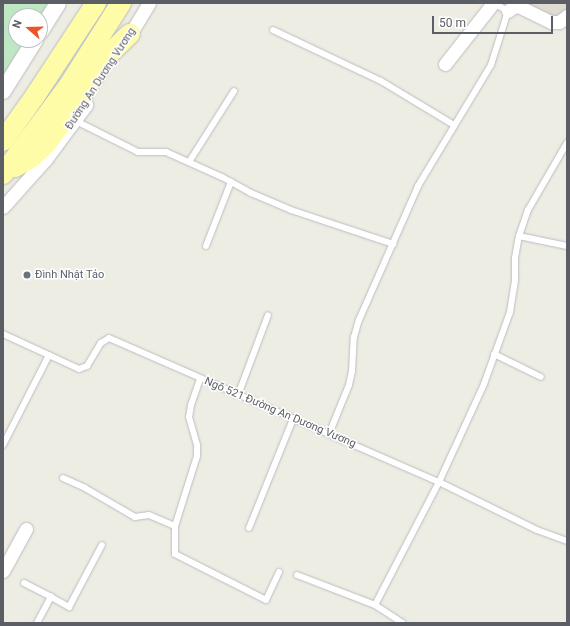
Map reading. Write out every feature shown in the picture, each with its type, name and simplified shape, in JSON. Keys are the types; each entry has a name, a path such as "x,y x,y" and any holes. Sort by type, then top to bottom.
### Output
{"main road":[{"path":"3,141 36,96 96,3"},
{"path":"3,174 69,85 121,3"},
{"path":"3,174 32,157 46,144 76,104 107,56 130,34"}],"street":[{"path":"48,19 58,3"},
{"name":"Đường An Dương Vương","path":"3,207 45,160 76,121 149,3"},
{"path":"445,64 493,3"},
{"path":"508,11 513,7 518,6 552,22 559,22 567,16"},
{"path":"3,91 30,48"},
{"path":"3,571 26,529"}],"lane":[{"path":"329,434 349,385 352,371 354,337 359,320 392,244 418,186 491,65 508,11 493,3"},
{"path":"273,30 381,82 454,125"},
{"path":"189,162 234,91"},
{"path":"76,121 138,152 166,152 231,182 251,193 292,210 392,244"},
{"path":"375,605 439,482 484,384 510,312 515,279 515,258 519,236 528,210 567,144"},
{"path":"206,246 231,182"},
{"path":"519,236 567,246"},
{"path":"238,395 268,315"},
{"name":"Ngõ 521 Đường An Dương Vương","path":"3,334 79,369 87,366 101,343 108,338 439,482 512,519 567,541"},
{"path":"494,354 541,377"},
{"path":"3,445 49,355"},
{"path":"200,379 191,405 189,417 197,445 197,456 175,526 175,554 266,600 279,572"},
{"path":"249,528 293,419"},
{"path":"62,478 85,488 135,517 149,514 175,526"},
{"path":"24,583 69,607 102,545"},
{"path":"297,575 375,605 403,623"},
{"path":"37,623 50,597"}],"shaded area":[{"path":"519,3 567,3 567,10 563,16 557,18"}],"green space":[{"path":"3,3 59,3 48,20 48,8 8,8 8,48 31,48 3,92"}],"place":[{"name":"Đình Nhật Tảo","path":"27,275"}]}
